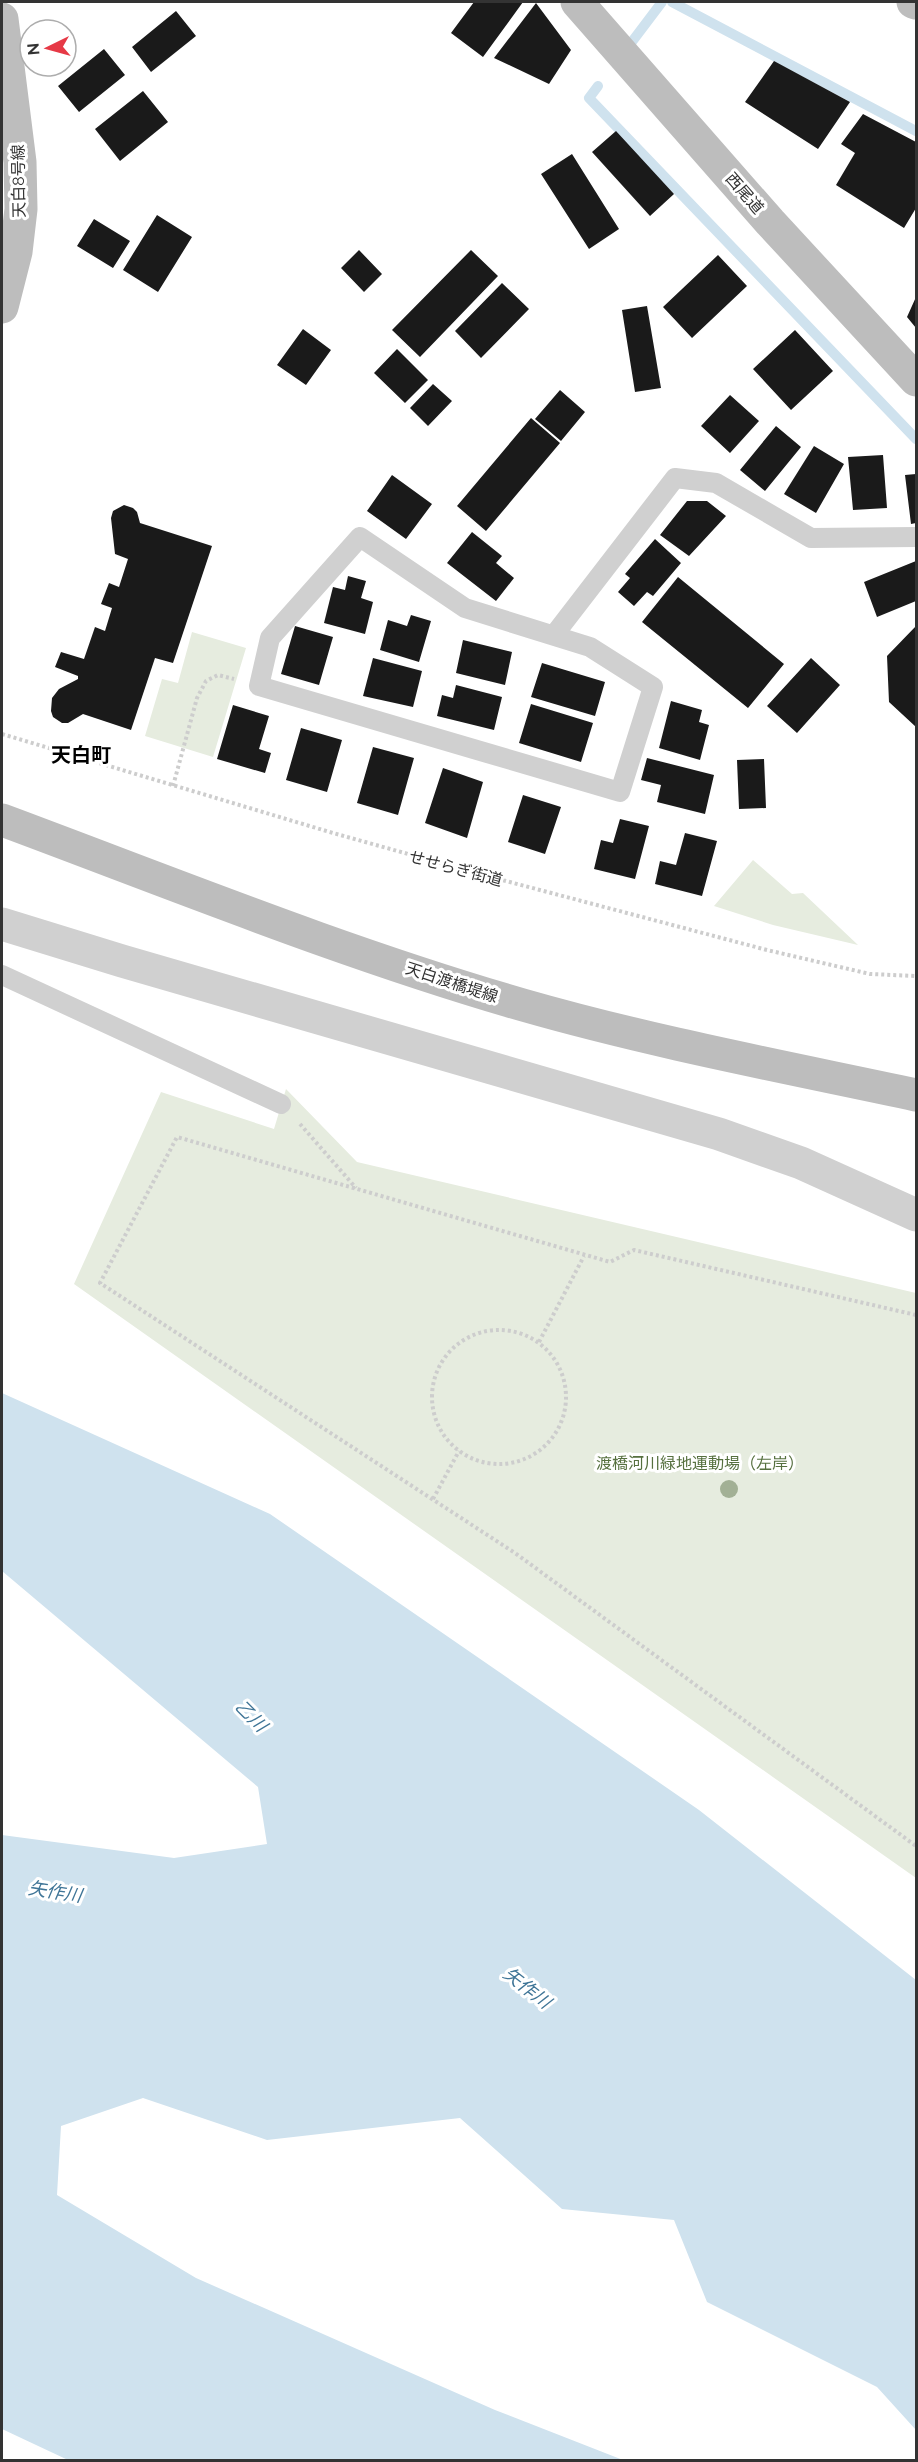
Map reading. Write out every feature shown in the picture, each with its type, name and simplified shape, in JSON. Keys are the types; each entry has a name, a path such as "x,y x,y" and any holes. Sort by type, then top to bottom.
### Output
{"street":[{"name":"西尾道","path":"577,2 770,222 916,380"},
{"name":"天白8号線","path":"2,19 11,164 21,210 16,252 2,307"},
{"name":"天白渡橋堤線","path":"2,820 347,949 520,1004 622,1033 916,1095"},
{"path":"2,924 122,962 719,1134 801,1163 916,1215"}],"lane":[{"path":"554,635 675,478 716,483 811,538 916,537"},
{"path":"360,537 465,608 554,635 590,647 653,687 620,792 259,686 270,638 360,537"},
{"path":"2,975 282,1104"}],"path":[{"path":"173,786 197,698 206,681 218,675 259,686"},
{"name":"せせらぎ街道","path":"2,734 173,786 487,876 767,950 870,974 916,976"},
{"path":"282,1104 357,1189"},
{"path":"916,1315 634,1250 610,1262 584,1256 177,1137 100,1284 515,1552 916,1846"},
{"path":"539,1342 584,1256"},
{"path":"507,1329 539,1342 553,1356 563,1372 567,1391 566,1411 559,1429 548,1444 532,1456 514,1463 495,1465 476,1461 459,1451 446,1439 437,1424 432,1407 432,1389 436,1372 445,1357 457,1344 472,1335 489,1330 507,1329"},
{"path":"433,1499 459,1451"}],"green space":[{"path":"192,632 246,648 213,757 145,736 162,679 178,683"},
{"path":"753,860 792,894 803,893 858,945 773,925 714,906"},
{"name":"渡橋河川緑地運動場（左岸）","path":"286,1089 357,1162 916,1293 916,1878 74,1284 161,1092 274,1129"}],"water":[{"path":"2,1393 270,1514 699,1810 916,1980 916,2430 877,2387 707,2302 674,2220 562,2209 460,2118 267,2140 143,2098 61,2126 57,2195 196,2278 495,2410 623,2460 68,2460 2,2429 2,1835 174,1858 267,1844 258,1787 2,1571"}],"building":[{"path":"474,2 523,2 483,57 451,33"},
{"path":"536,3 571,50 549,84 494,58"},
{"path":"176,11 196,36 151,72 132,47"},
{"path":"104,49 125,75 79,112 58,86 68,78 78,78 78,70"},
{"path":"774,61 850,102 818,149 745,102"},
{"path":"143,91 168,122 120,161 95,129"},
{"path":"863,114 916,142 916,208 904,228 836,185 855,153 841,144"},
{"path":"616,131 674,194 650,216 592,152"},
{"path":"572,154 619,229 589,249 541,174"},
{"path":"157,215 192,237 158,292 123,270"},
{"path":"94,219 130,241 113,268 77,246"},
{"path":"359,250 382,274 364,292 341,268"},
{"path":"471,250 498,276 420,357 392,330"},
{"path":"718,255 747,286 692,338 663,307"},
{"path":"502,283 529,309 481,358 455,331"},
{"path":"916,297 916,328 907,317"},
{"path":"647,306 661,388 635,392 622,310"},
{"path":"303,329 331,350 306,385 277,365"},
{"path":"795,330 833,371 791,410 753,369"},
{"path":"397,349 428,380 405,403 374,373"},
{"path":"433,384 452,401 428,426 410,408"},
{"path":"560,390 585,412 561,441 535,419"},
{"path":"730,395 759,421 730,453 701,426"},
{"path":"531,418 560,443 486,531 457,506"},
{"path":"776,426 801,447 765,491 740,470"},
{"path":"814,446 844,464 816,513 784,494"},
{"path":"883,455 887,508 853,510 848,457"},
{"path":"916,474 916,523 911,524 905,475"},
{"path":"392,475 432,504 406,539 367,511"},
{"path":"687,501 707,501 726,516 689,556 660,535"},
{"path":"124,505 137,512 140,523 212,546 173,663 155,658 131,730 83,714 68,723 62,723 53,717 52,698 59,689 78,679 78,676 55,667 61,652 84,659 95,627 105,631 112,608 101,604 109,583 119,587 128,559 115,554 111,518 113,511"},
{"path":"472,532 502,556 496,563 514,578 496,601 447,563"},
{"path":"655,539 681,563 653,596 647,592 634,606 618,592 630,578 625,574"},
{"path":"916,561 916,601 877,617 864,582"},
{"path":"348,576 366,581 361,598 373,602 365,634 324,623 333,587 345,590"},
{"path":"678,577 784,664 748,708 642,622"},
{"path":"411,615 431,621 419,662 380,650 388,620 407,626"},
{"path":"295,626 333,637 319,685 281,674"},
{"path":"916,626 916,727 889,702 887,656"},
{"path":"463,640 512,652 505,685 456,673"},
{"path":"373,658 422,671 413,707 363,696"},
{"path":"811,658 840,685 797,733 767,706"},
{"path":"542,663 605,682 595,716 531,697"},
{"path":"456,685 502,697 494,730 437,716 442,695 453,698"},
{"path":"671,701 702,710 699,722 709,725 700,760 659,748"},
{"path":"531,704 593,723 581,762 519,743"},
{"path":"233,705 269,716 259,749 271,753 265,773 217,759"},
{"path":"301,728 342,740 327,792 286,780"},
{"path":"373,747 414,758 398,815 357,803"},
{"path":"647,758 714,775 705,814 657,802 661,785 641,780"},
{"path":"764,759 766,808 739,809 737,760"},
{"path":"443,768 483,782 467,838 425,823"},
{"path":"523,795 561,807 545,854 508,842"},
{"path":"620,819 649,826 635,879 594,869 601,840 613,843"},
{"path":"685,833 717,841 702,896 655,884 660,861 676,865"}],"waterway":[{"path":"631,43 662,2"},
{"path":"672,2 916,131"},
{"path":"598,86 589,98 916,439"}],"district":[{"name":"天白町","path":"81,755"}],"water label":[{"name":"乙川","path":"251,1716"},
{"name":"矢作川","path":"55,1892"},
{"name":"矢作川","path":"527,1988"}]}
